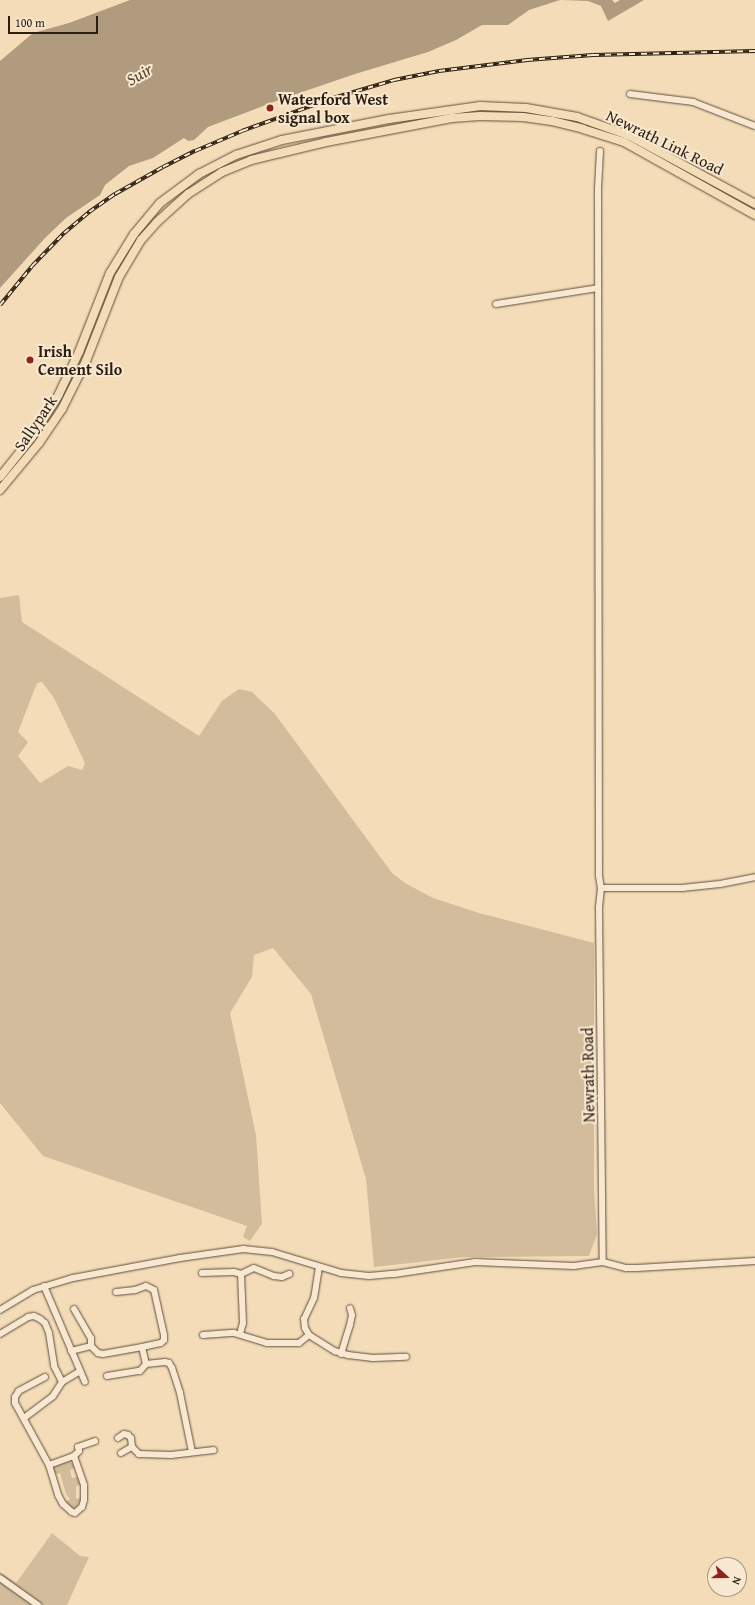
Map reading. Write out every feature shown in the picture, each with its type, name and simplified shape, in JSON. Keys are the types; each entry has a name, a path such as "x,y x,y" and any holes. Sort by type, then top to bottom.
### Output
{"main road":[{"name":"Newrath Link Road","path":"93,315 115,263 134,234 160,203 199,174 236,155 282,140 389,119 480,106 526,108 577,118 628,135 755,204"},
{"name":"Newrath Link Road","path":"101,320 119,277 141,240 157,222 188,194 222,172 251,160 326,142 452,118 480,116 523,117 552,121 609,136 624,142 755,215"},
{"name":"Sallypark","path":"0,477 32,437 56,401 73,366 93,315"},
{"name":"Sallypark","path":"0,490 39,443 62,409 84,366 101,320"}],"street":[{"path":"630,94 693,102 755,126"},
{"name":"Newrath Road","path":"600,151 598,288 599,876 601,888 599,914 603,1262"},
{"path":"496,304 598,288"},
{"path":"601,888 682,888 720,884 755,877"},
{"path":"0,1310 30,1291 44,1286 112,1270 220,1251 243,1249 272,1252 319,1268 356,1275 378,1276 475,1262 574,1266 603,1262 626,1268 637,1268 755,1261"},
{"path":"202,1273 234,1272 241,1274 254,1268 274,1276 282,1277 289,1274"},
{"path":"319,1268 314,1298 304,1319 305,1328 309,1335 341,1354 373,1358 406,1357"},
{"path":"240,1334 243,1323 241,1274"},
{"path":"44,1286 85,1382"},
{"path":"74,1309 91,1338 91,1346 98,1353 103,1354 142,1348 164,1340 154,1290 146,1286 134,1290 116,1292"},
{"path":"341,1354 352,1315 350,1308"},
{"path":"0,1334 28,1317 34,1316 40,1319 45,1324 49,1333 54,1366 62,1382"},
{"path":"203,1336 227,1332 268,1342 299,1343 309,1335"},
{"path":"71,1351 91,1346"},
{"path":"142,1348 146,1364"},
{"path":"107,1376 140,1372 146,1364 169,1363 172,1368 189,1430 192,1452"},
{"path":"24,1418 53,1396 62,1382 80,1371"},
{"path":"45,1377 19,1392 15,1397 15,1403 48,1465 58,1495 63,1504 75,1513 82,1507 84,1500 84,1485 74,1456"},
{"path":"118,1438 124,1434 128,1435 131,1438 132,1447 135,1452 145,1455 171,1455 214,1450"},
{"path":"48,1465 74,1456 79,1451 78,1447 95,1441"},
{"path":"121,1453 132,1447"},
{"path":"0,1578 38,1605"}],"shaded area":[{"path":"19,595 22,622 199,736 222,701 239,689 252,692 275,714 392,873 405,883 433,898 479,913 594,943 594,1190 597,1234 589,1256 464,1257 374,1267 366,1179 311,994 273,948 254,955 252,977 230,1013 256,1135 262,1224 250,1241 243,1237 247,1226 43,1156 0,1103 0,598","holes":["42,682 54,698 85,763 82,770 68,766 40,783 18,756 28,742 18,732 37,683"]},
{"path":"68,1461 73,1464 75,1468 70,1470 72,1478 78,1477 81,1485 76,1486 76,1498 81,1499 76,1508 70,1507 66,1502 70,1499 66,1494 60,1473 56,1474 53,1470 54,1467"},
{"path":"52,1533 80,1556 89,1557 67,1605 0,1605 0,1572 16,1583"}],"water":[{"name":"Suir","path":"130,0 560,0 529,10 508,25 482,25 456,40 428,52 355,74 276,101 208,127 194,140 188,141 184,138 153,158 129,166 105,185 100,195 66,218 45,238 0,288 0,61 33,33 69,23"},
{"path":"561,0 612,0 615,3 620,0 644,0 608,21 601,6 588,1"}],"railway":[{"path":"0,305 32,266 64,233 89,212 115,194 195,151 242,131 333,98 394,80 439,71 527,60 593,55 755,51"}],"place":[{"name":"Waterford West signal box","path":"270,108"},
{"name":"Irish Cement Silo","path":"30,360"}]}
